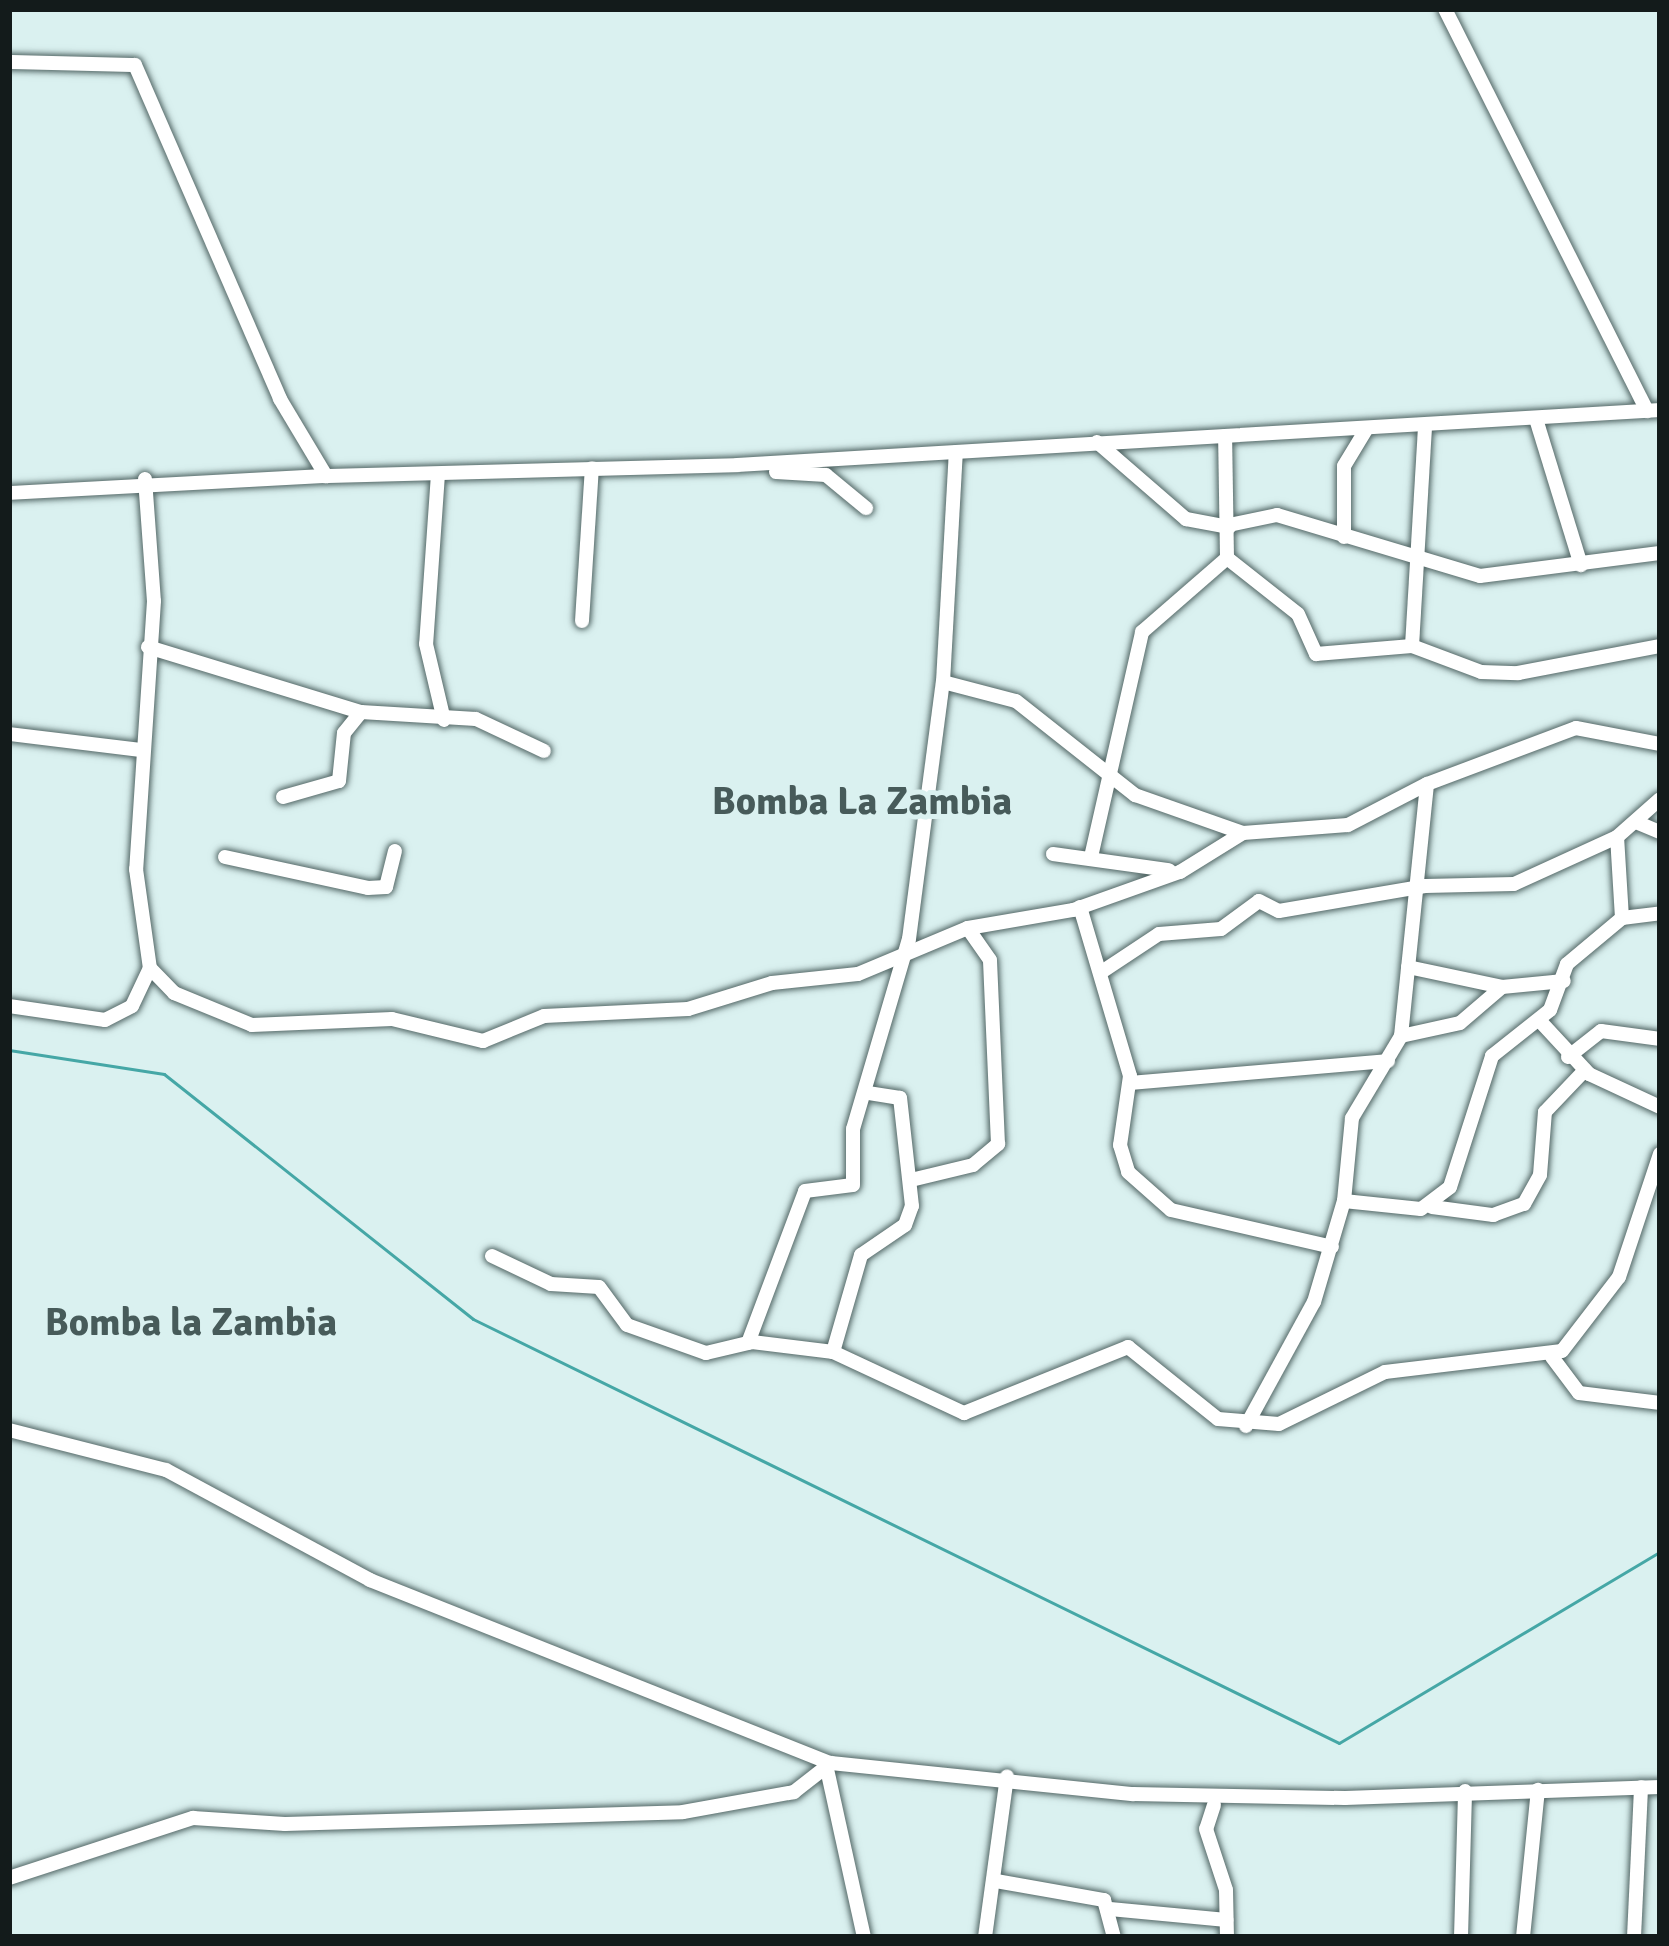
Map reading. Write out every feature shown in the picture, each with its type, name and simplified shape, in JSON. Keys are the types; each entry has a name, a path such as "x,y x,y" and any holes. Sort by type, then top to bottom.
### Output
{"street":[{"path":"9,493 146,479 592,468 1656,413 1445,9"},
{"path":"9,62 136,65 280,399 326,476"},
{"path":"1536,419 1581,565"},
{"path":"1344,537 1345,466 1367,428"},
{"path":"1412,646 1425,428"},
{"path":"1091,857 1142,632 1227,558 1225,436"},
{"path":"1097,442 1186,519 1229,526 1277,515 1344,537 1420,552 1480,576 1657,551"},
{"path":"748,1343 805,1191 854,1185 863,1091 902,956 943,682 956,452"},
{"path":"582,621 592,468"},
{"path":"741,468 826,475 866,508"},
{"path":"438,474 426,644 444,720"},
{"path":"9,1006 105,1020 133,1006 150,968 136,869 148,647 146,479"},
{"path":"1227,558 1298,614 1316,653 1412,646 1481,671 1518,673 1660,646"},
{"path":"148,647 361,712 476,719 544,751"},
{"path":"943,682 1016,701 1171,812 1243,833 1348,825 1427,784 1576,728 1660,744"},
{"path":"283,797 338,781 344,733 361,712"},
{"path":"9,734 142,750"},
{"path":"1246,1426 1314,1302 1344,1201 1352,1118 1401,1036 1427,784"},
{"path":"1103,971 1159,934 1221,929 1259,901 1293,910 1416,889 1514,884 1617,837 1660,799"},
{"path":"1636,822 1660,832"},
{"path":"150,968 174,993 252,1025 392,1019 483,1041 537,1017 688,1009 902,956 968,928 1080,907 1180,872 1243,833"},
{"path":"1617,837 1622,918"},
{"path":"225,856 386,887 394,851"},
{"path":"1053,854 1180,872"},
{"path":"1080,907 1103,971 1131,1083 1122,1159 1154,1202 1332,1246"},
{"path":"1432,1207 1450,1187 1492,1057 1539,1020 1564,981 1567,964 1622,918 1660,913"},
{"path":"910,1180 973,1165 998,1144 990,960 968,928"},
{"path":"1408,968 1502,987 1564,981"},
{"path":"1401,1036 1460,1023 1502,987"},
{"path":"1539,1020 1568,1057 1585,1070 1660,1107"},
{"path":"1568,1057 1601,1031 1660,1039"},
{"path":"1131,1083 1388,1061"},
{"path":"1344,1201 1493,1215 1524,1204 1540,1175 1545,1112 1585,1070"},
{"path":"833,1352 860,1255 910,1218 900,1098 863,1091"},
{"path":"491,1256 551,1284 599,1286 627,1324 706,1353 748,1343 833,1352 964,1413 1138,1348 1218,1419 1246,1426 1309,1414 1385,1372 1552,1357 1594,1317 1618,1277 1660,1154"},
{"path":"1552,1357 1579,1393 1660,1403"},
{"path":"9,1430 166,1470 370,1580 829,1766 1007,1775 1133,1794 1660,1787"},
{"path":"9,1878 193,1818 285,1824 683,1812 794,1792 829,1766"},
{"path":"829,1766 863,1937"},
{"path":"985,1937 1007,1775"},
{"path":"1634,1937 1641,1787"},
{"path":"1523,1937 1538,1790"},
{"path":"1461,1937 1465,1791"},
{"path":"1214,1804 1205,1829 1226,1937"},
{"path":"996,1881 1104,1900 1114,1937"},
{"path":"1110,1910 1226,1920"}],"waterway":[{"path":"9,1050 164,1074 473,1319 1339,1743 1660,1552"}],"district":[{"name":"Bomba La Zambia","path":"862,801"},
{"name":"Bomba la Zambia","path":"191,1322"}]}
